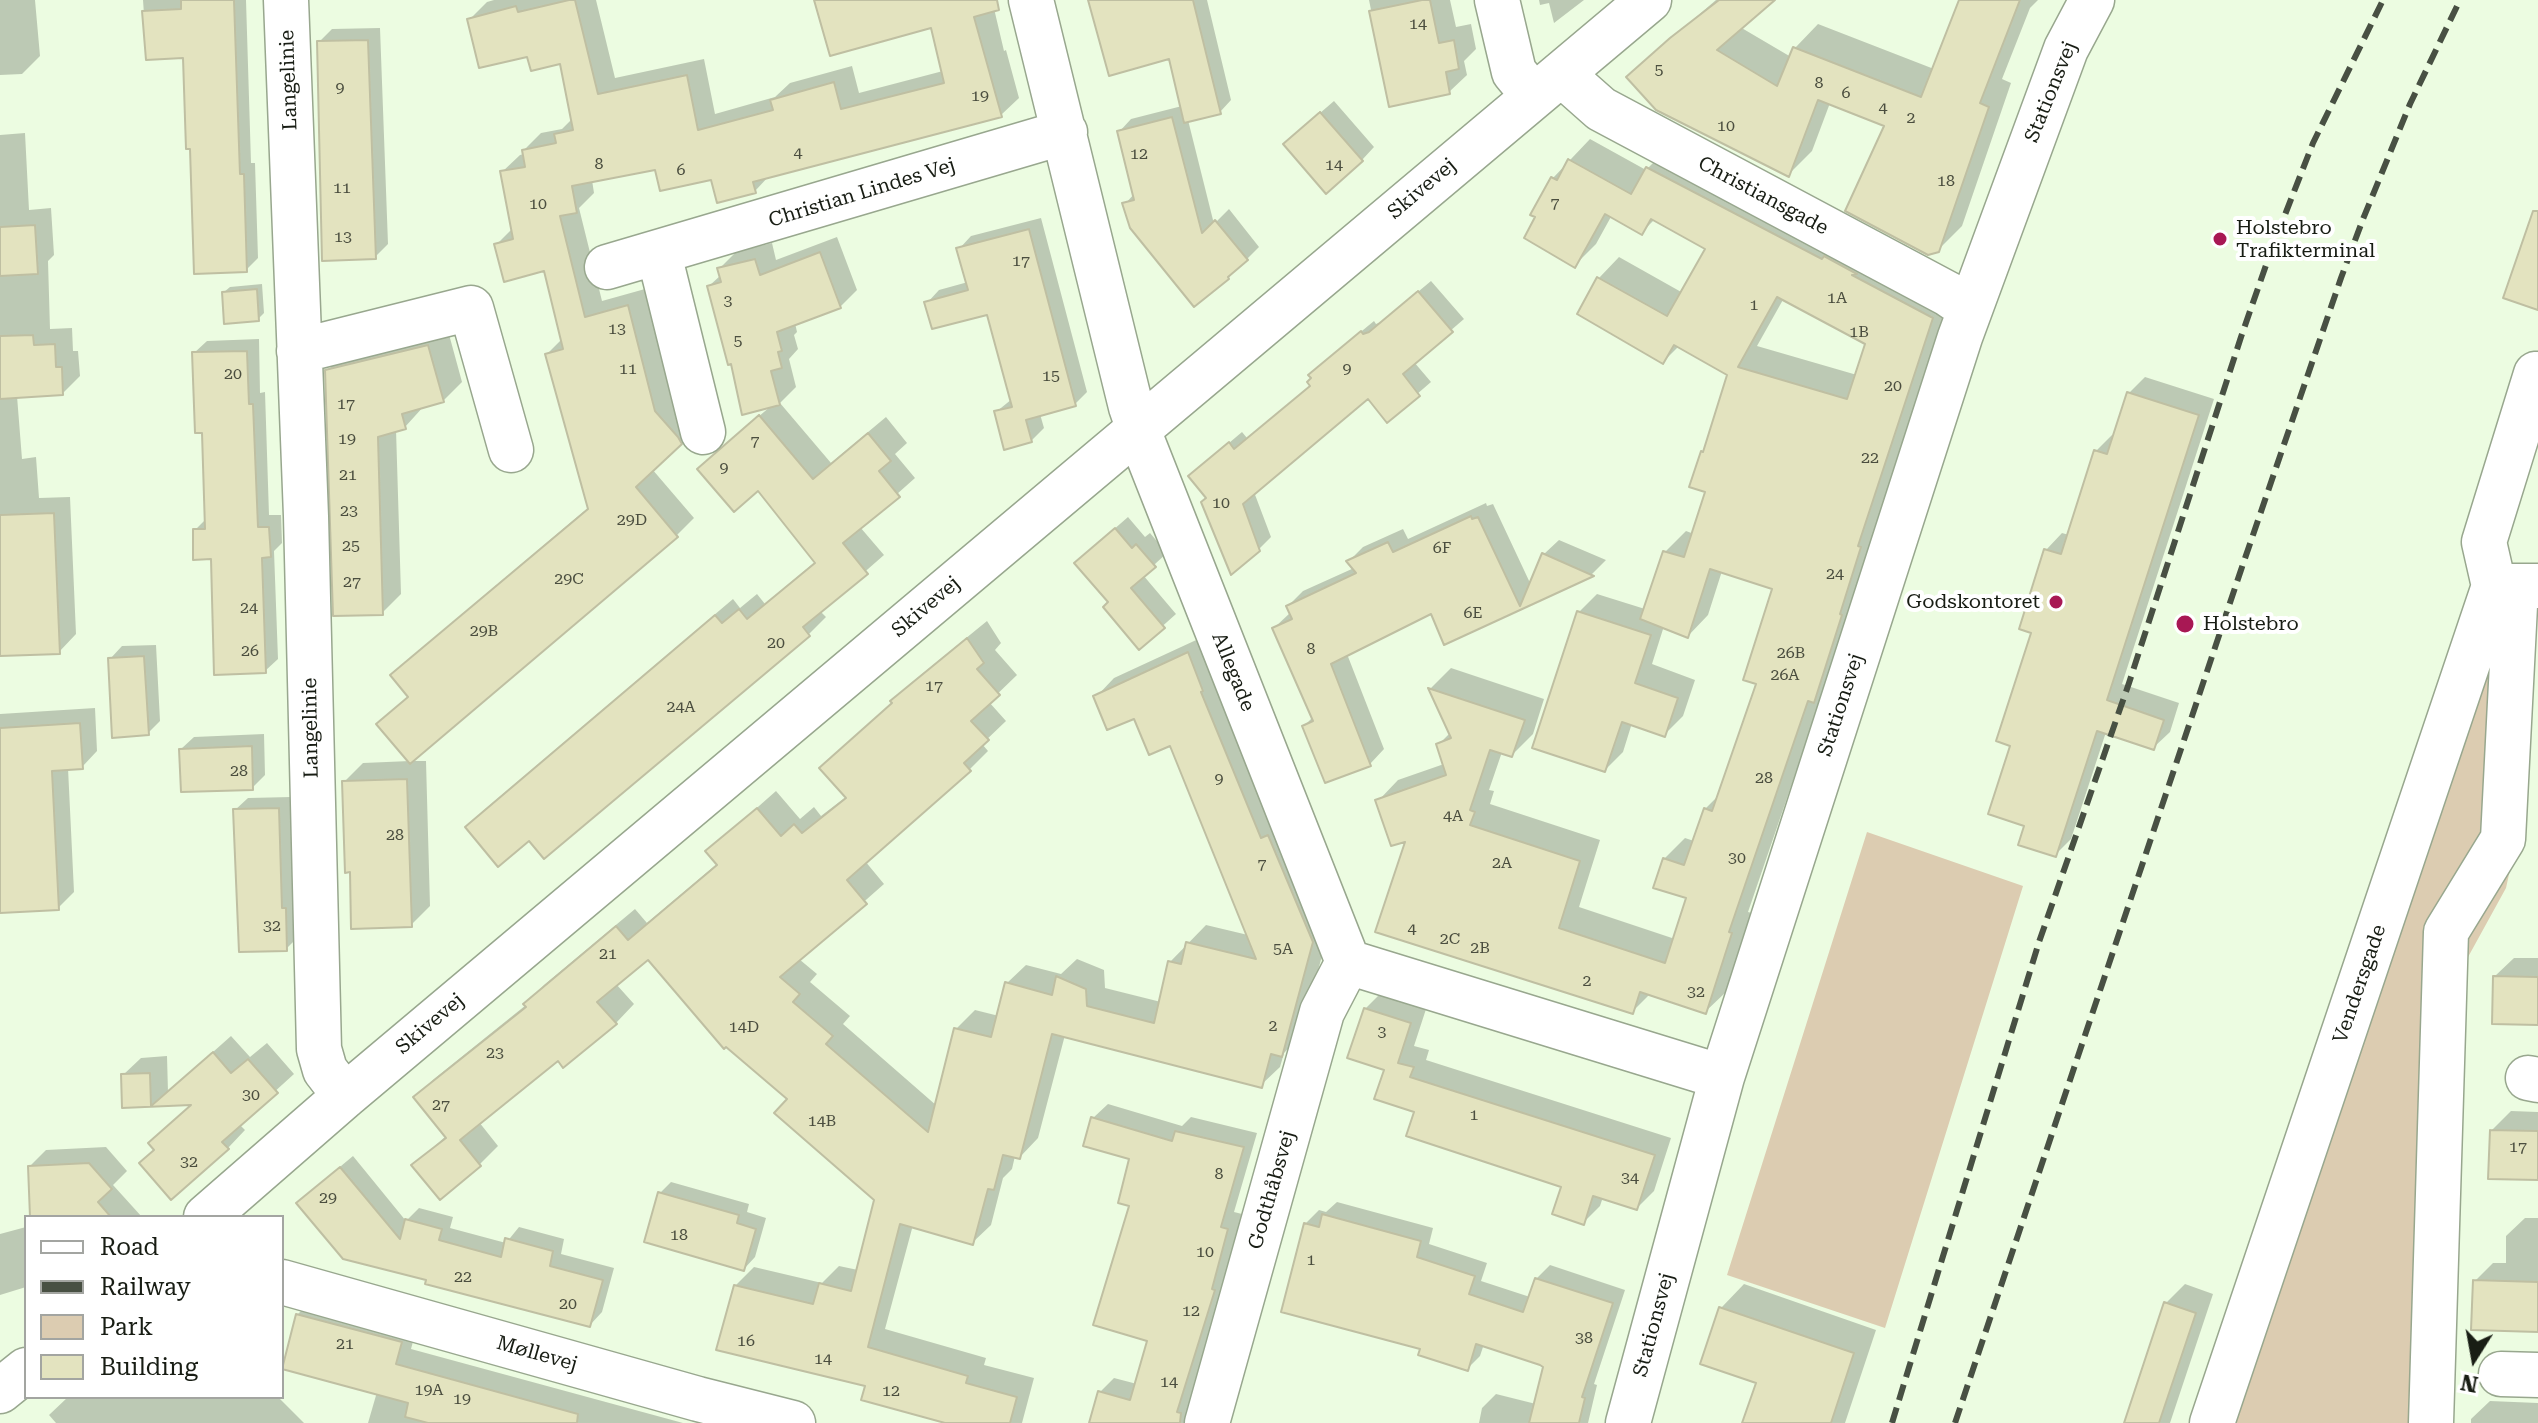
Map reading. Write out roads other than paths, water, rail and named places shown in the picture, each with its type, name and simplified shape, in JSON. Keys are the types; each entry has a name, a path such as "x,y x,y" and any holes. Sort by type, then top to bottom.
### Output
{"street":[{"name":"Langelinie","path":"286,0 319,1049 325,1070 345,1096"},
{"name":"Allegade","path":"1031,0 1131,407 1348,962"},
{"name":"Christiansgade","path":"1497,0 1514,72 1548,84 1575,86 1601,109 1948,294 1970,309"},
{"name":"Skivevej","path":"208,1215 345,1096 1649,0"},
{"name":"Stationsvej","path":"1628,1423 1722,1077 1970,309 2066,49 2092,0"},
{"name":"Christian Lindes Vej","path":"607,267 1065,132"},
{"path":"659,254 703,432"},
{"path":"299,351 471,308 511,450"},
{"path":"2431,1423 2446,932 2503,839 2516,586 2484,542 2536,374"},
{"name":"Vendersgade","path":"2212,1423 2516,586"},
{"path":"1348,962 1722,1077"},
{"name":"Godthåbsvej","path":"1207,1423 1322,1012 1348,962"},
{"name":"Møllevej","path":"284,1283 793,1423"},
{"path":"0,1391 24,1372"}],"railway":[{"path":"1892,1423 2039,942 2129,683 2241,337 2313,143 2383,0"},
{"path":"1955,1423 2341,278 2410,104 2460,0"}],"place":[{"name":"Holstebro Trafikterminal","path":"2220,239"},
{"name":"Godskontoret","path":"2056,602"},
{"name":"Holstebro","path":"2185,624"}]}
